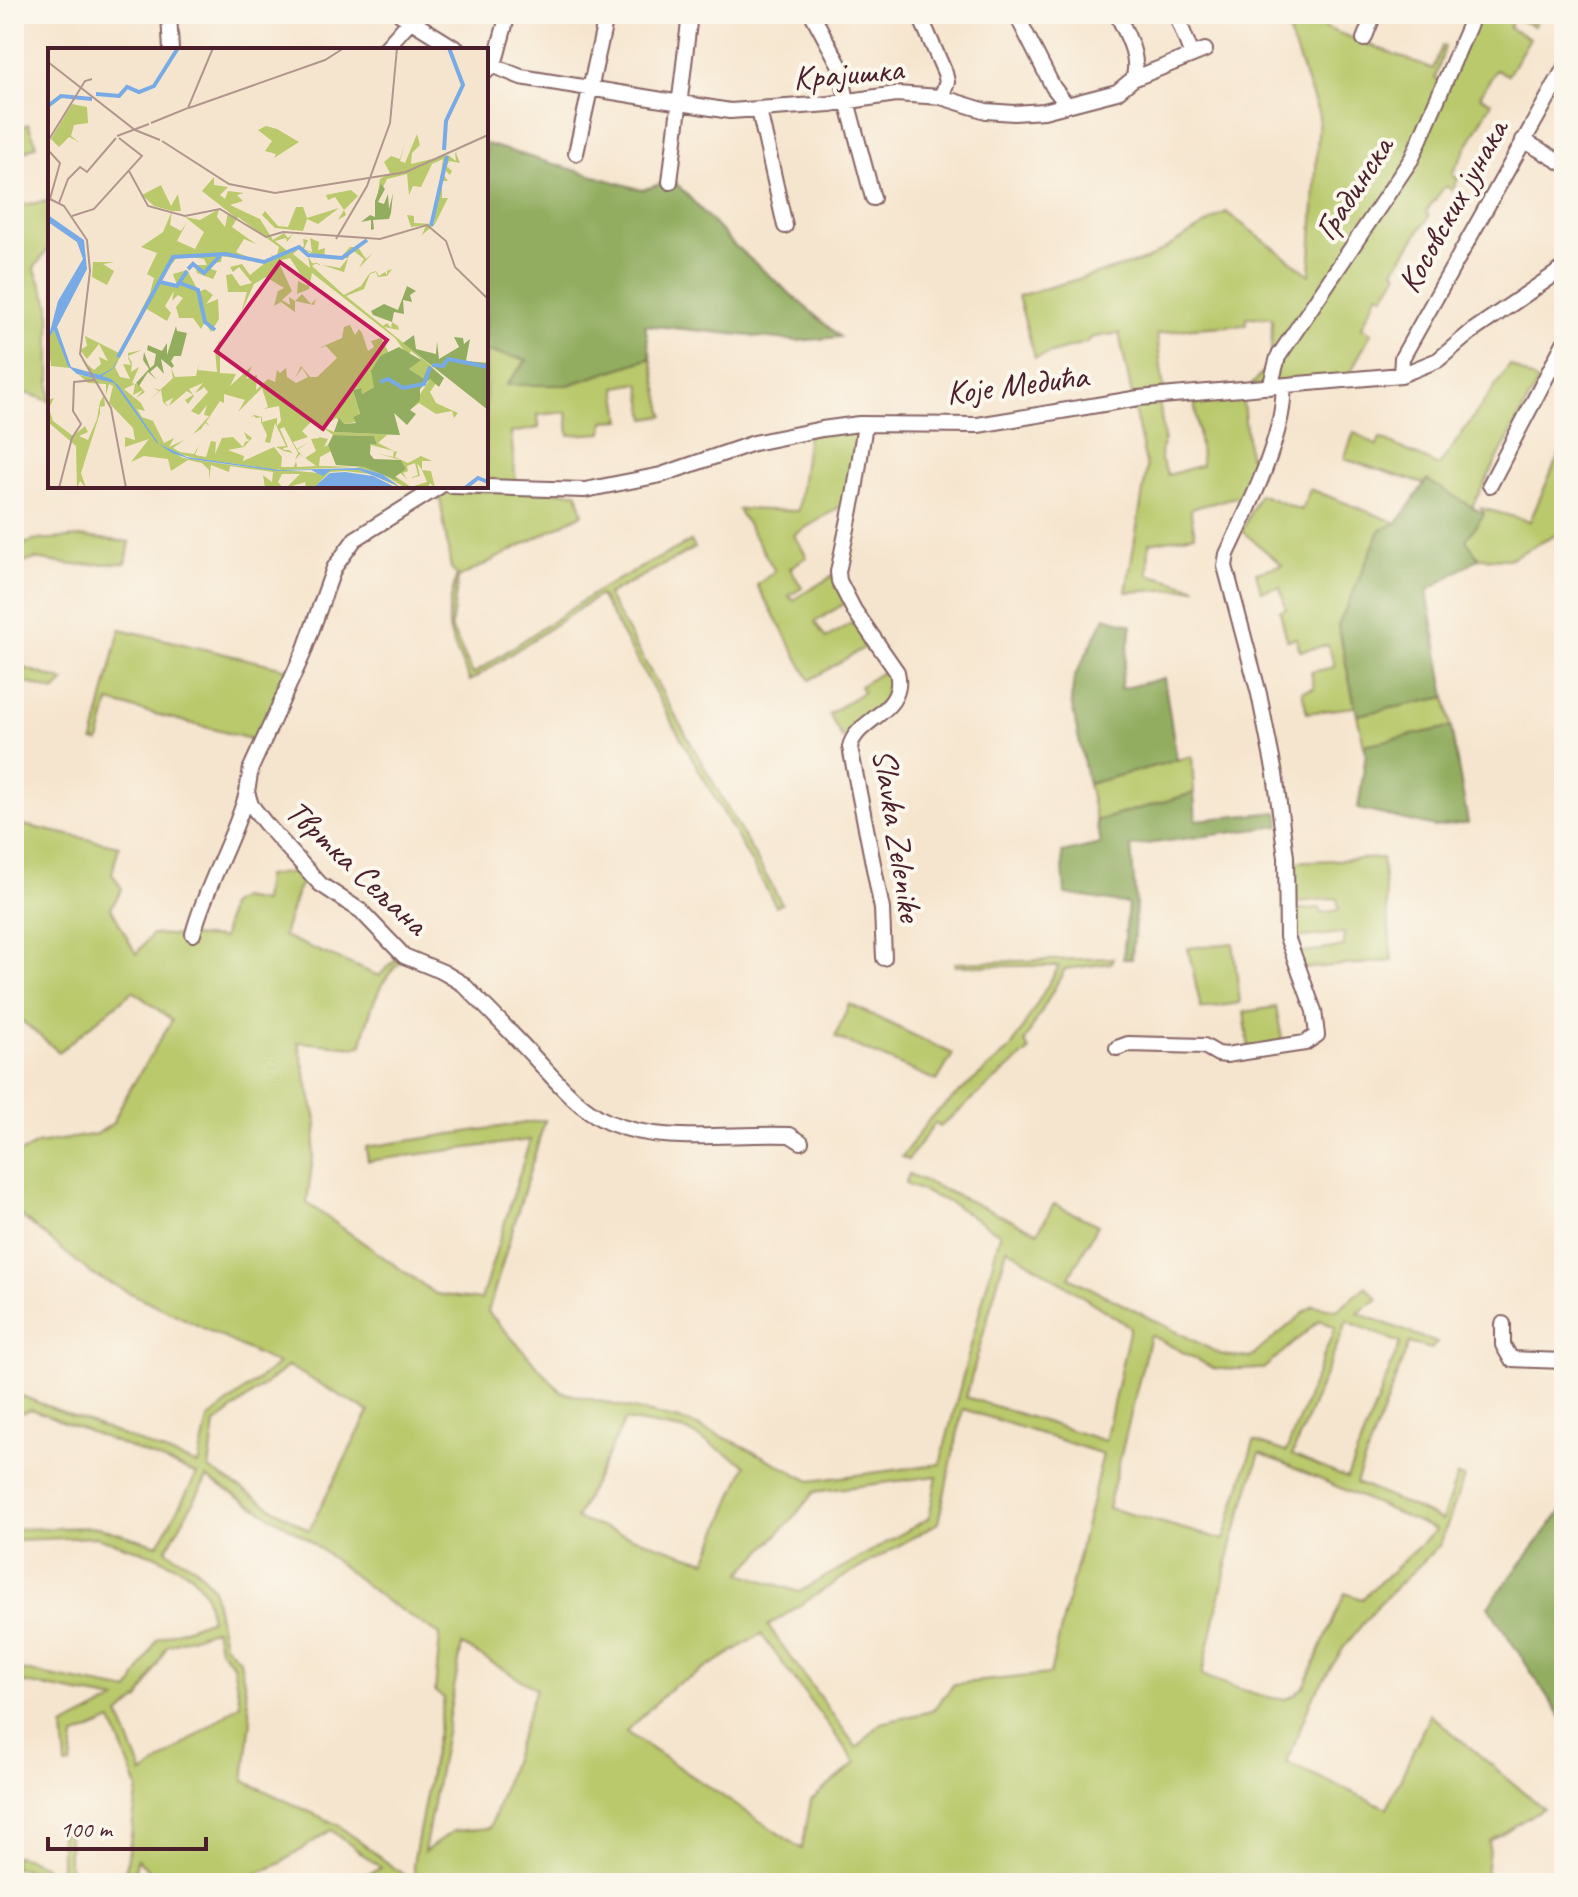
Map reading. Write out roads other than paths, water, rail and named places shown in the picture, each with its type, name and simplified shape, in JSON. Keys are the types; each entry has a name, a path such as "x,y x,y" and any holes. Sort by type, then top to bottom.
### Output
{"street":[{"path":"169,14 171,48"},
{"path":"488,66 496,58 508,14"},
{"path":"670,182 690,14"},
{"path":"812,14 840,66 873,198"},
{"path":"919,14 945,73 947,82 941,97"},
{"path":"1016,14 1062,100"},
{"path":"1117,14 1134,56 1136,68 1133,79"},
{"name":"Крајишка","path":"488,67 521,77 730,111 896,94 941,97 986,111 1044,111 1062,100 1117,92 1133,79 1198,52 1176,14"},
{"path":"1364,39 1374,14"},
{"name":"Градинска","path":"1117,1048 1128,1044 1204,1046 1226,1055 1305,1043 1317,1035 1314,1011 1287,937 1283,830 1264,721 1225,561 1273,446 1282,406 1276,387 1278,357 1412,158 1474,14"},
{"path":"576,153 606,17"},
{"path":"385,48 405,18 455,48"},
{"name":"Косовских јунака","path":"1401,375 1402,358 1564,69"},
{"path":"759,110 785,226"},
{"path":"1523,140 1564,164"},
{"name":"Које Медића","path":"488,487 585,490 622,484 694,465 786,435 865,424 978,425 1139,398 1401,375 1438,360 1471,332 1564,268"},
{"path":"1490,485 1564,343"},
{"name":"Slavka Zelenike","path":"865,424 838,572 842,590 899,679 892,703 853,737 850,747 882,909 884,958"},
{"name":"Твртка Сељана","path":"437,488 355,539 334,568 303,654 251,768 247,792 251,805 320,884 361,911 404,956 463,984 573,1098 596,1115 639,1131 790,1135 801,1142"},
{"path":"193,934 199,911 226,851 247,792"},
{"path":"1503,1324 1503,1345 1511,1359 1564,1361"}]}
